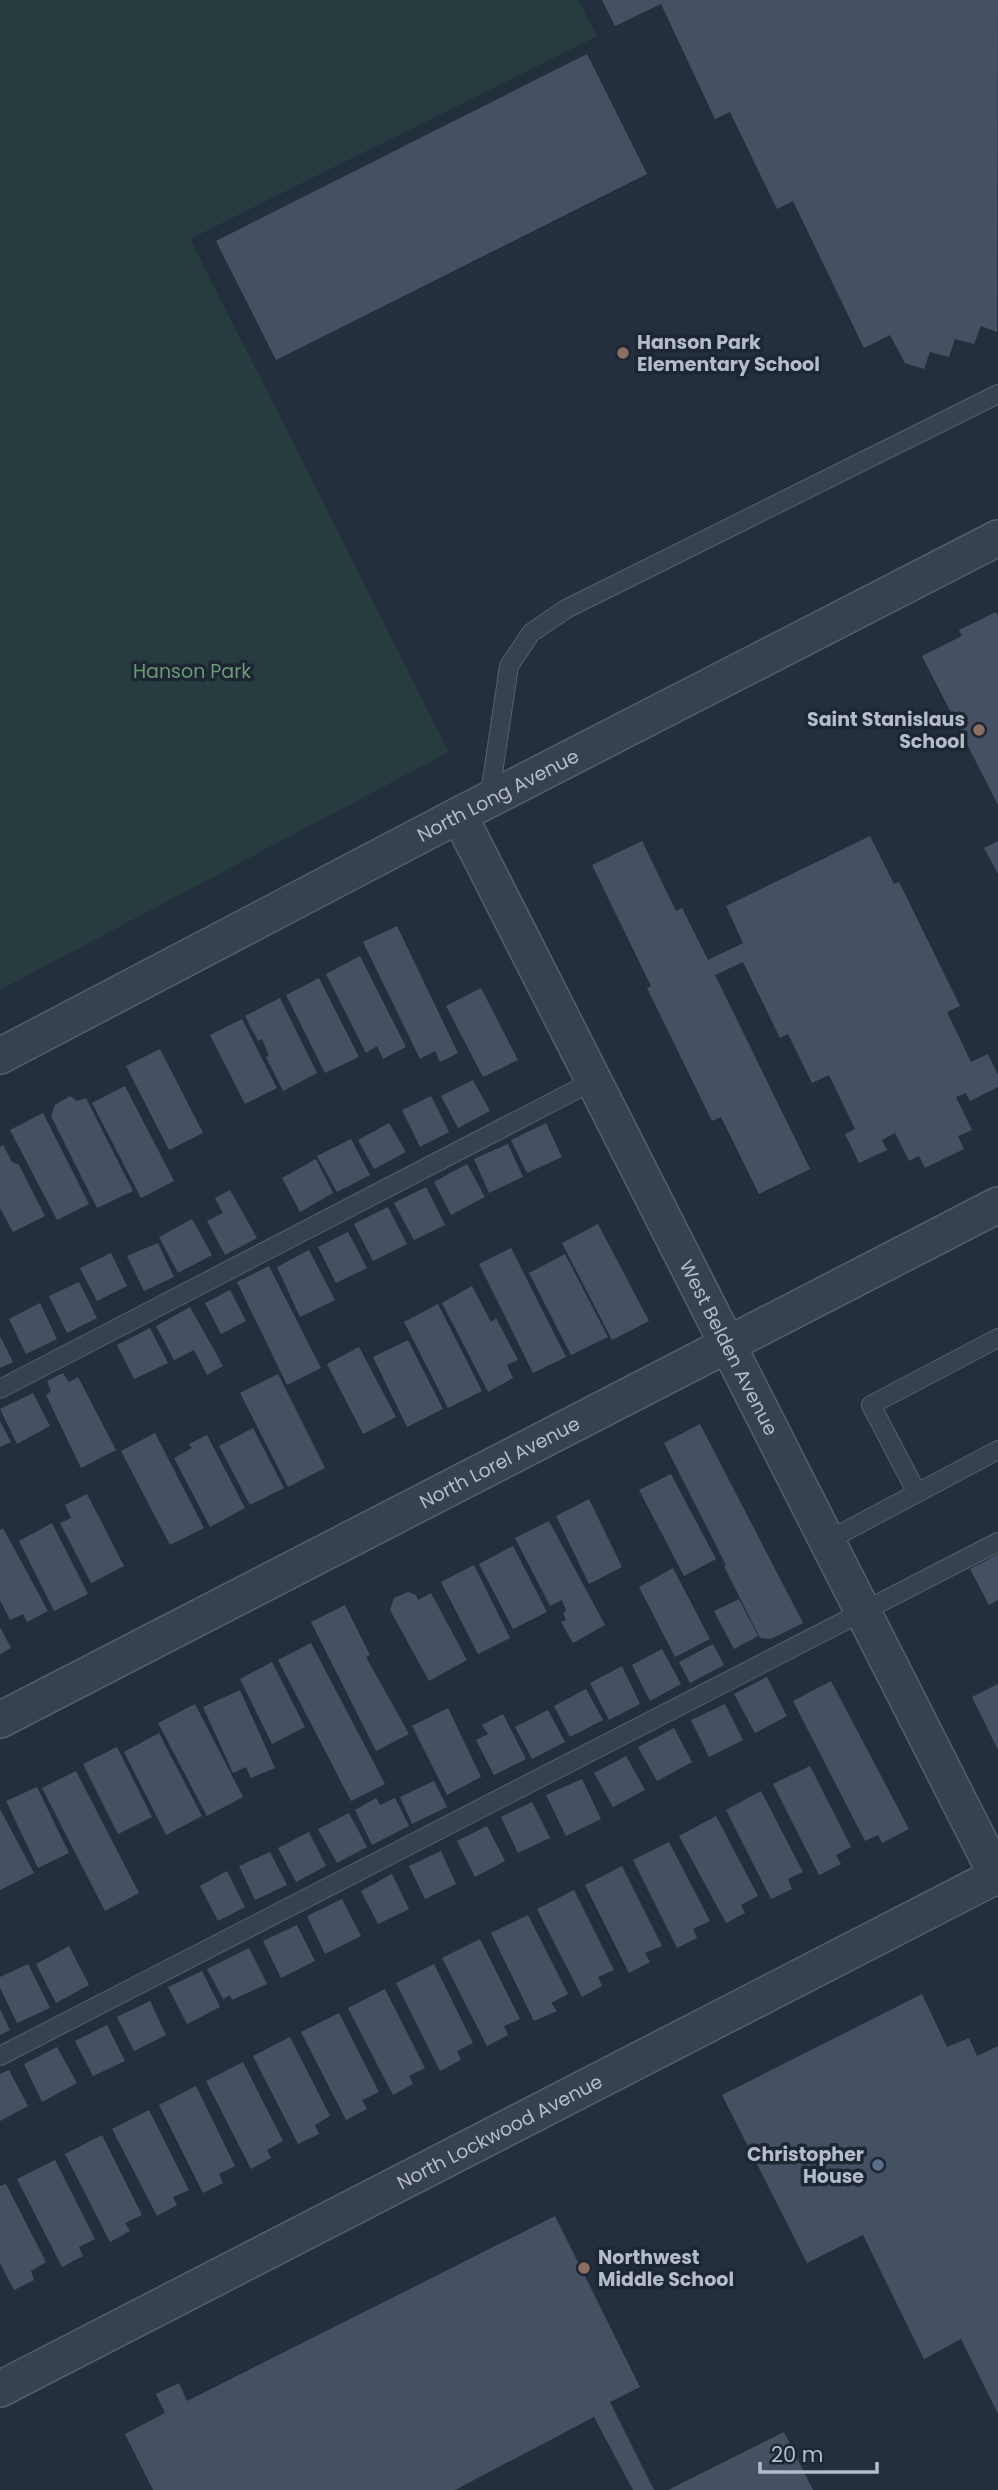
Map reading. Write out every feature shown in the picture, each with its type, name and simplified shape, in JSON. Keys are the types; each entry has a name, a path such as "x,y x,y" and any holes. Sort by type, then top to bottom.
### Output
{"street":[{"name":"North Long Avenue","path":"0,1056 998,538"},
{"name":"West Belden Avenue","path":"474,808 593,1081 998,1876"},
{"name":"North Lorel Avenue","path":"0,1720 998,1205"},
{"name":"North Lockwood Avenue","path":"0,2389 998,1876"}],"lane":[{"path":"474,808 509,666 531,633 566,609 998,394"},
{"path":"0,1389 593,1081"},
{"path":"917,1493 871,1405 998,1338"},
{"path":"827,1541 998,1450"},
{"path":"0,2056 998,1542"}],"green space":[{"name":"Hanson Park","path":"0,0 578,0 597,36 190,239 449,752 0,990"}],"building":[{"name":"Hanson Park Elementary School","path":"602,0 998,0 997,332 981,326 974,344 955,339 949,357 930,352 924,369 905,363 890,335 864,348 793,201 777,209 730,112 715,119 661,4 615,26"},
{"path":"587,54 647,174 276,360 216,241"},
{"name":"Saint Stanislaus School","path":"996,612 998,805 922,656 962,636 959,630"},
{"path":"870,836 894,884 899,882 960,1006 947,1012 971,1062 988,1054 998,1075 998,1087 970,1101 966,1093 956,1097 972,1130 958,1136 964,1149 925,1168 919,1156 909,1161 895,1133 882,1140 887,1150 859,1163 845,1134 855,1129 829,1075 812,1083 788,1034 780,1038 743,962 715,975 810,1169 759,1194 721,1117 712,1121 647,988 651,986 592,865 642,841 676,911 682,908 708,960 743,943 726,906"},
{"path":"998,841 998,874 984,848"},
{"path":"397,926 458,1053 440,1062 435,1051 420,1059 363,942"},
{"path":"360,956 406,1047 383,1059 377,1046 366,1053 326,974"},
{"path":"319,978 359,1057 325,1073 286,995"},
{"path":"481,988 518,1060 483,1077 446,1006"},
{"path":"280,998 317,1073 283,1091 266,1057 269,1056 262,1039 258,1041 245,1016"},
{"path":"242,1019 277,1088 245,1104 210,1035"},
{"path":"160,1049 203,1133 169,1150 126,1066"},
{"path":"473,1080 490,1111 458,1128 441,1096"},
{"path":"125,1086 174,1181 141,1198 92,1103"},
{"path":"70,1096 77,1101 86,1098 133,1191 97,1208 51,1116 55,1105"},
{"path":"431,1096 449,1132 420,1147 402,1110"},
{"path":"43,1113 89,1204 57,1220 10,1130"},
{"path":"389,1123 406,1152 374,1169 358,1140"},
{"path":"546,1123 562,1157 527,1173 511,1140"},
{"path":"351,1139 370,1175 337,1192 317,1156"},
{"path":"508,1144 523,1177 489,1193 474,1159"},
{"path":"3,1145 12,1162 19,1165 45,1216 13,1232 0,1208 0,1147"},
{"path":"316,1159 333,1193 300,1212 282,1178"},
{"path":"467,1164 485,1197 451,1215 434,1182"},
{"path":"426,1187 445,1225 414,1240 394,1203"},
{"path":"230,1190 257,1238 225,1255 207,1221 223,1213 215,1198"},
{"path":"388,1207 407,1244 373,1261 354,1224"},
{"path":"192,1219 212,1255 178,1273 159,1237"},
{"path":"598,1224 649,1321 612,1340 562,1243"},
{"path":"348,1232 367,1268 336,1283 318,1247"},
{"path":"158,1243 174,1277 144,1291 127,1256"},
{"path":"511,1248 566,1357 533,1373 479,1264"},
{"path":"309,1250 335,1300 300,1317 277,1267"},
{"path":"111,1253 127,1286 97,1301 80,1268"},
{"path":"565,1254 608,1337 571,1355 529,1273"},
{"path":"269,1266 321,1368 287,1385 237,1282"},
{"path":"79,1282 97,1318 67,1333 49,1296"},
{"path":"472,1286 491,1322 496,1318 518,1360 507,1365 513,1378 488,1392 442,1303"},
{"path":"230,1290 246,1321 221,1334 205,1303"},
{"path":"40,1303 57,1339 26,1354 9,1319"},
{"path":"438,1304 482,1391 448,1408 404,1322"},
{"path":"190,1307 223,1366 207,1375 194,1350 174,1360 156,1326"},
{"path":"150,1328 168,1363 134,1379 117,1345"},
{"path":"0,1336 13,1362 0,1368"},
{"path":"408,1340 443,1409 407,1427 373,1357"},
{"path":"359,1347 396,1417 363,1434 327,1364"},
{"path":"63,1373 69,1382 78,1377 116,1450 81,1468 46,1395 51,1391 47,1381"},
{"path":"278,1374 325,1468 288,1487 240,1393"},
{"path":"33,1393 50,1426 17,1444 0,1409"},
{"path":"0,1421 11,1442 0,1447"},
{"path":"700,1424 803,1623 771,1639 760,1638 664,1443"},
{"path":"253,1428 284,1488 250,1505 219,1446"},
{"path":"155,1433 204,1528 170,1545 121,1451"},
{"path":"207,1435 245,1508 210,1527 174,1458 192,1448 189,1444"},
{"path":"671,1474 716,1559 684,1576 639,1490"},
{"path":"87,1494 124,1566 91,1583 60,1523 71,1518 65,1505"},
{"path":"589,1499 622,1567 589,1584 556,1516"},
{"path":"549,1521 605,1625 573,1643 561,1622 566,1620 562,1600 550,1606 515,1538"},
{"path":"52,1523 88,1594 54,1611 19,1541"},
{"path":"3,1528 48,1611 27,1622 23,1614 10,1620 0,1600 0,1530"},
{"path":"513,1546 547,1612 513,1629 479,1564"},
{"path":"998,1554 998,1600 989,1605 970,1569"},
{"path":"474,1565 510,1638 478,1654 441,1582"},
{"path":"673,1568 710,1639 675,1657 639,1587"},
{"path":"408,1592 416,1595 418,1600 431,1593 467,1660 429,1681 390,1610 394,1598"},
{"path":"739,1599 758,1636 734,1649 714,1611"},
{"path":"345,1605 370,1655 366,1657 409,1734 376,1751 311,1622"},
{"path":"0,1627 11,1648 0,1654"},
{"path":"311,1643 385,1784 351,1801 278,1660"},
{"path":"713,1644 724,1665 690,1683 679,1662"},
{"path":"662,1649 681,1684 650,1701 632,1665"},
{"path":"272,1662 305,1727 272,1744 240,1679"},
{"path":"622,1666 640,1704 609,1720 590,1683"},
{"path":"767,1677 787,1716 755,1733 734,1694"},
{"path":"831,1681 909,1829 882,1843 878,1835 865,1841 793,1701"},
{"path":"998,1684 998,1750 972,1697"},
{"path":"586,1689 603,1720 570,1737 554,1706"},
{"path":"240,1690 275,1768 251,1778 246,1767 233,1773 203,1707"},
{"path":"195,1704 243,1797 207,1816 158,1723"},
{"path":"725,1704 743,1740 709,1757 691,1720"},
{"path":"448,1708 481,1777 447,1795 412,1726"},
{"path":"548,1710 565,1742 532,1759 515,1727"},
{"path":"503,1714 526,1759 494,1775 476,1740 488,1734 482,1725"},
{"path":"674,1728 692,1762 657,1781 638,1747"},
{"path":"159,1733 202,1816 166,1835 124,1752"},
{"path":"117,1747 152,1817 118,1834 83,1764"},
{"path":"626,1756 645,1790 613,1807 594,1773"},
{"path":"810,1766 851,1847 836,1855 841,1864 819,1875 773,1784"},
{"path":"76,1771 139,1893 105,1911 42,1788"},
{"path":"582,1779 601,1819 566,1836 546,1795"},
{"path":"434,1781 447,1807 412,1824 400,1797"},
{"path":"37,1787 69,1853 38,1868 6,1801"},
{"path":"761,1791 803,1872 788,1879 792,1889 771,1899 726,1810"},
{"path":"376,1798 380,1805 395,1798 409,1826 372,1845 355,1810"},
{"path":"532,1802 550,1838 518,1853 501,1817"},
{"path":"0,1809 34,1873 0,1890"},
{"path":"349,1813 367,1847 337,1863 318,1829"},
{"path":"716,1816 758,1896 741,1905 745,1913 726,1923 679,1836"},
{"path":"487,1826 505,1861 475,1877 457,1841"},
{"path":"309,1832 326,1866 296,1882 278,1848"},
{"path":"669,1842 710,1921 693,1929 697,1938 677,1948 633,1860"},
{"path":"441,1851 456,1884 425,1899 409,1866"},
{"path":"270,1852 287,1885 255,1900 239,1866"},
{"path":"622,1866 662,1946 645,1953 650,1962 629,1973 585,1885"},
{"path":"227,1871 245,1907 218,1921 200,1886"},
{"path":"392,1874 409,1909 378,1924 361,1891"},
{"path":"574,1890 614,1970 598,1977 602,1986 582,1997 537,1909"},
{"path":"342,1899 361,1936 325,1954 307,1916"},
{"path":"528,1915 568,1994 551,2003 557,2011 534,2021 491,1933"},
{"path":"297,1925 315,1961 281,1978 263,1941"},
{"path":"480,1939 520,2019 504,2026 508,2035 487,2046 442,1958"},
{"path":"69,1946 89,1985 56,2003 36,1964"},
{"path":"249,1948 267,1984 232,2000 230,1995 223,1999 207,1969"},
{"path":"28,1964 50,2008 17,2023 0,1988 0,1977"},
{"path":"434,1964 473,2043 457,2051 461,2060 440,2071 396,1983"},
{"path":"202,1971 220,2007 187,2024 168,1987"},
{"path":"385,1989 425,2068 409,2076 413,2084 393,2095 348,2008"},
{"name":"Christopher House","path":"922,1994 947,2047 969,2038 977,2056 998,2046 998,2414 961,2339 924,2359 863,2235 807,2263 722,2095"},
{"path":"150,2001 166,2035 134,2051 117,2017"},
{"path":"0,2009 10,2030 0,2035"},
{"path":"339,2013 379,2092 362,2100 367,2109 346,2120 301,2032"},
{"path":"107,2025 125,2061 93,2076 75,2041"},
{"path":"290,2037 330,2116 315,2125 319,2134 298,2144 253,2056"},
{"path":"57,2047 77,2083 42,2102 24,2064"},
{"path":"243,2062 283,2141 267,2150 271,2158 251,2169 206,2081"},
{"path":"9,2070 28,2106 0,2121 0,2074"},
{"path":"196,2086 235,2166 219,2174 223,2183 203,2193 159,2105"},
{"path":"149,2110 189,2190 173,2197 177,2205 157,2216 112,2129"},
{"path":"102,2135 142,2215 125,2223 130,2231 110,2242 65,2154"},
{"path":"55,2160 95,2239 79,2247 83,2256 62,2267 17,2179"},
{"path":"6,2184 46,2262 31,2271 34,2280 14,2290 0,2263 0,2186"},
{"path":"555,2216 640,2387 610,2402 654,2490 633,2490 594,2417 455,2490 153,2490 125,2434 165,2413 156,2394 179,2383 187,2401"},
{"path":"784,2432 813,2490 668,2490"}],"place":[{"name":"Hanson Park Elementary School","path":"623,353"},
{"name":"Saint Stanislaus School","path":"979,730"},
{"name":"Christopher House","path":"878,2165"},
{"name":"Northwest Middle School","path":"584,2268"}]}
